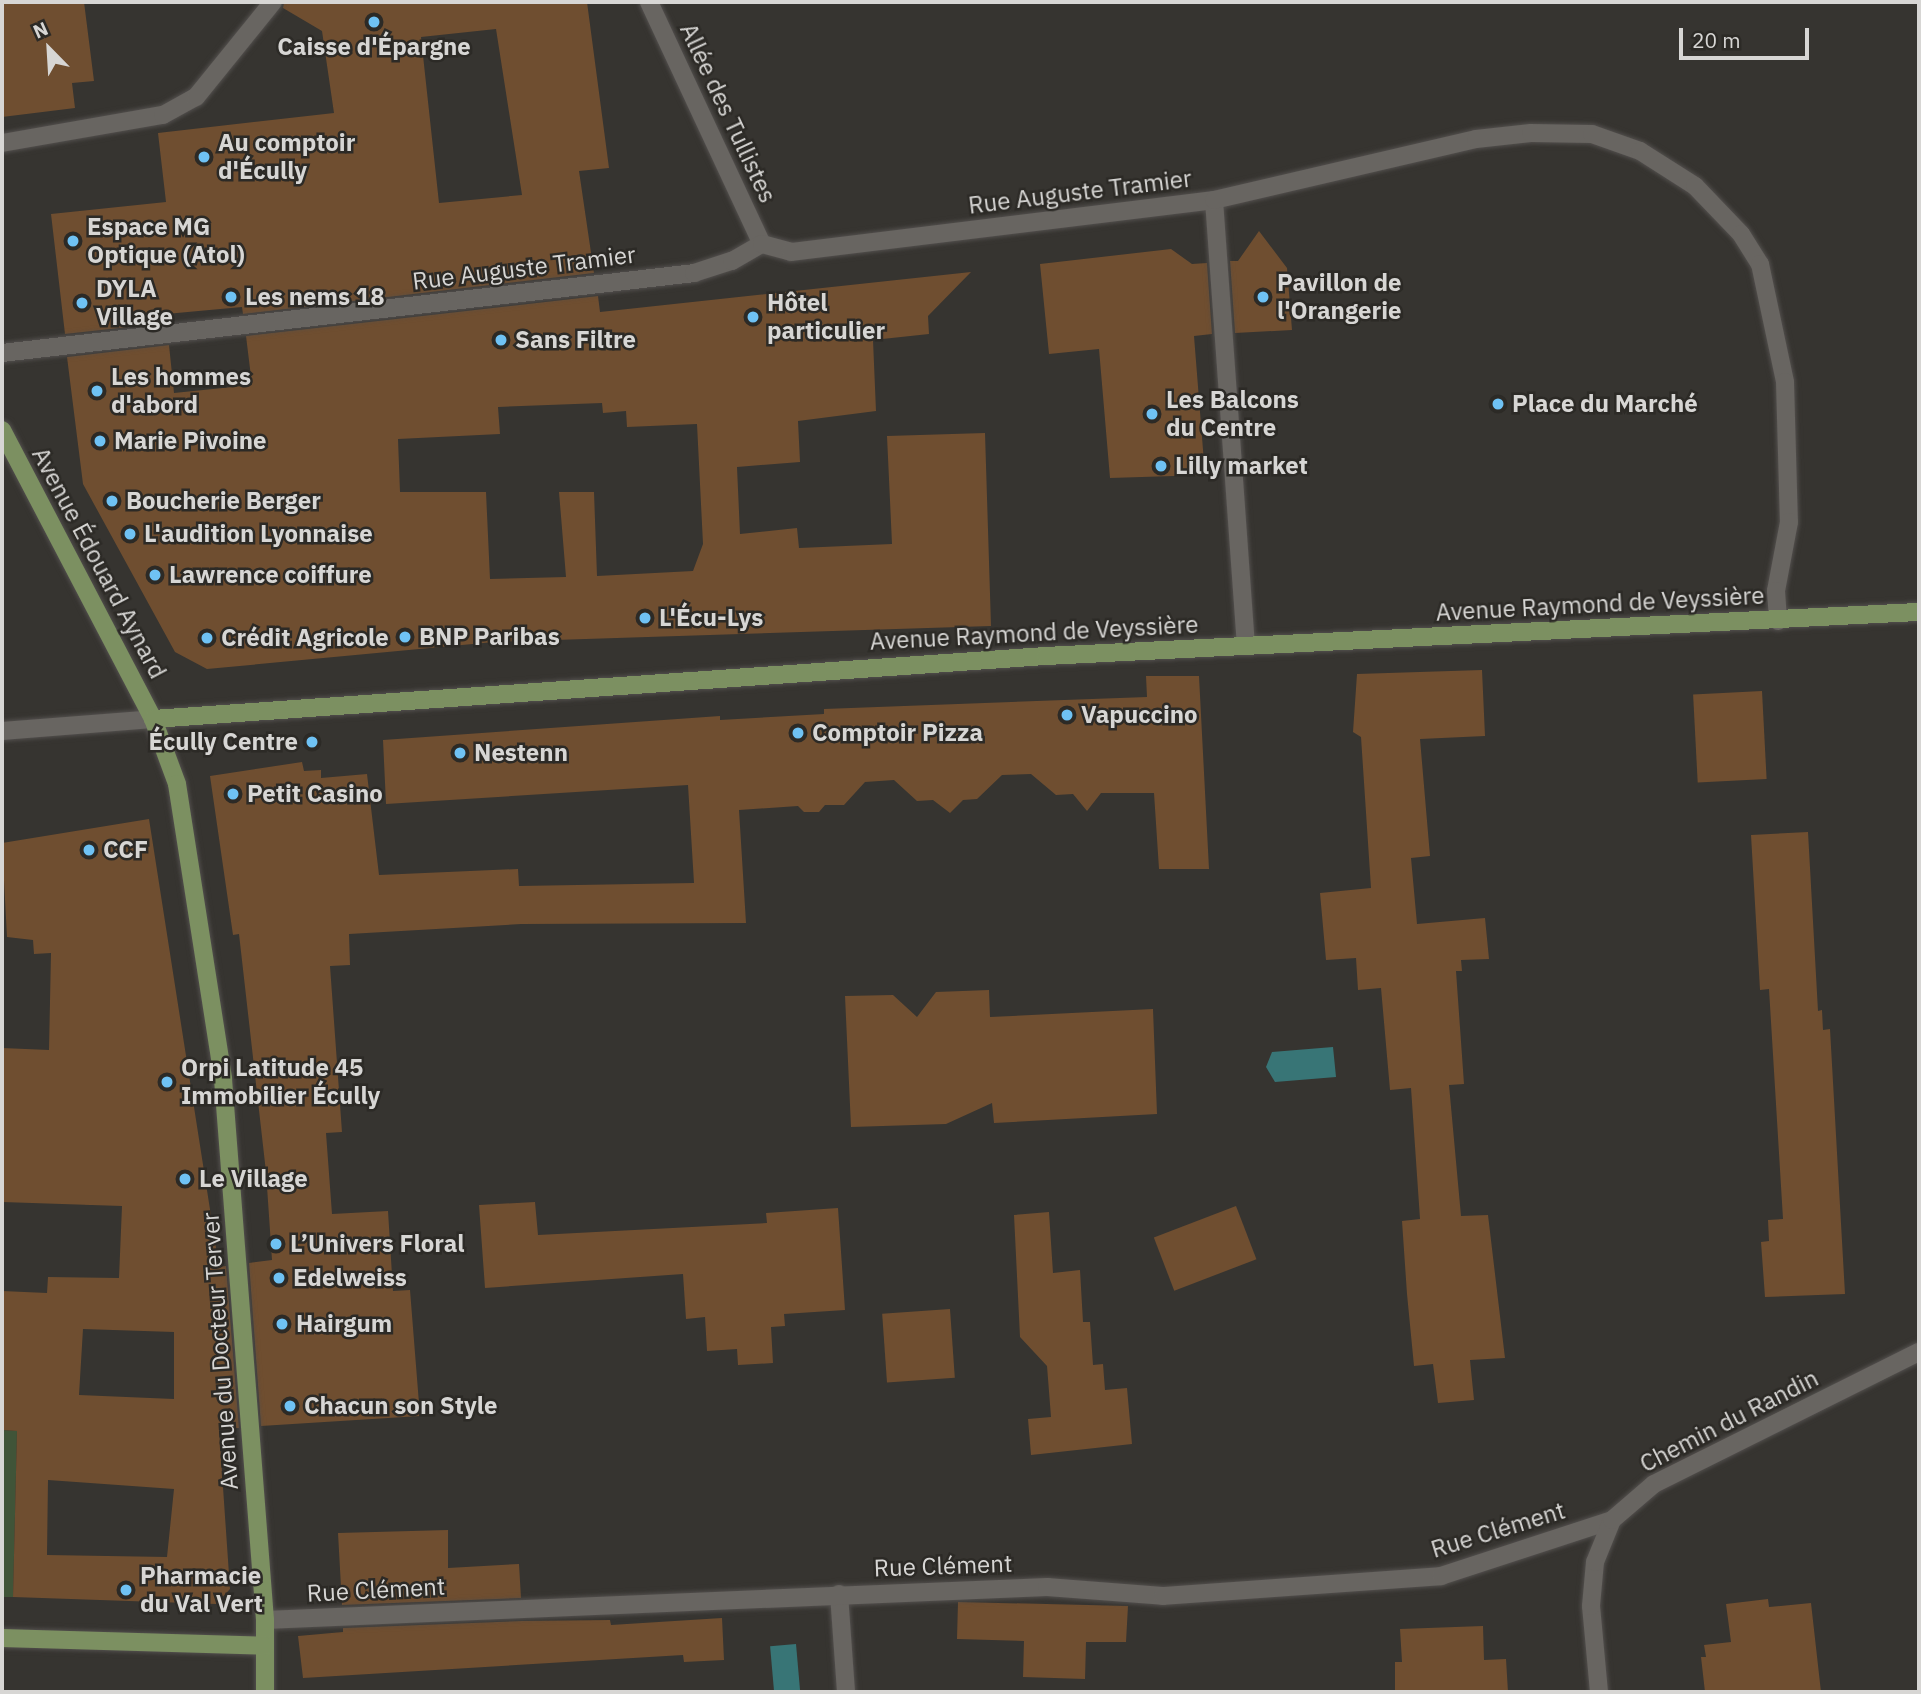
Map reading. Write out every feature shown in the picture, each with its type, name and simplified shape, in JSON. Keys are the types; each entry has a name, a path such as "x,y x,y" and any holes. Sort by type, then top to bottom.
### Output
{"main road":[{"name":"Avenue Édouard Aynard","path":"2,430 153,719"},
{"name":"Avenue Raymond de Veyssière","path":"153,719 372,701 1246,645 1919,612"},
{"name":"Avenue du Docteur Terver","path":"153,719 178,792 223,1079 265,1619 265,1692"},
{"path":"2,1638 265,1646"}],"street":[{"path":"2,143 163,115 196,97 273,2"},
{"name":"Allée des Tullistes","path":"649,2 762,244"},
{"name":"Rue Auguste Tramier","path":"2,353 694,273 732,261 762,244 790,252 1214,200 1476,139 1531,133 1592,134 1640,151 1695,186 1741,234 1759,264 1786,382 1789,522 1776,591 1778,621"},
{"path":"1214,200 1246,645"},
{"path":"2,731 153,719"},
{"name":"Chemin du Randin","path":"1600,1692 1593,1584 1595,1562 1612,1520 1654,1484 1919,1352"},
{"name":"Rue Clément","path":"265,1619 1047,1587 1164,1596 1441,1576 1612,1520"},
{"path":"839,1594 846,1692"}],"green space":[{"path":"2,1430 17,1431 13,1597 2,1597"}],"water":[{"path":"1333,1047 1336,1077 1275,1082 1266,1067 1272,1052"},
{"path":"796,1644 800,1692 774,1692 770,1646"}],"building":[{"path":"2,2 84,2 94,81 72,83 75,108 2,117"},
{"path":"284,2 587,2 609,168 579,171 594,273 243,314 242,307 166,314 166,323 65,334 51,214 166,202 158,133 334,113 322,31 283,8","holes":["496,29 522,195 439,203 421,37"]},
{"name":"Pavillon de l'Orangerie","path":"1259,231 1287,268 1292,330 1235,333 1230,261 1238,261"},
{"name":"Les Balcons du Centre","path":"1171,249 1192,264 1207,263 1212,334 1194,336 1205,475 1110,478 1099,349 1049,354 1040,264"},
{"path":"971,272 928,316 929,334 873,340 876,411 798,421 800,462 737,467 740,534 797,528 799,548 892,544 887,436 985,433 991,626 494,642 207,669 175,652 83,484 67,357 169,345 174,393 252,385 246,336 598,296 600,312","holes":["602,403 603,413 626,411 627,427 697,424 703,544 693,571 597,576 594,492 559,492 566,577 490,579 486,492 400,492 398,439 500,434 498,407"]},
{"path":"1482,670 1485,736 1420,739 1430,856 1411,858 1417,924 1485,918 1489,959 1461,960 1462,971 1456,971 1464,1084 1449,1085 1461,1216 1488,1215 1505,1358 1470,1360 1474,1400 1438,1403 1433,1364 1414,1366 1407,1294 1402,1221 1420,1219 1411,1088 1390,1090 1381,988 1358,990 1356,958 1326,960 1320,893 1371,888 1361,737 1353,732 1357,674"},
{"path":"1146,676 1199,676 1209,869 1159,869 1154,793 1101,793 1087,811 1073,794 1056,795 1031,774 1002,775 977,799 963,800 950,813 933,800 917,801 894,780 865,782 844,805 825,805 819,812 804,812 798,806 739,810 746,923 521,924 349,934 350,965 330,966 342,1132 326,1133 332,1214 388,1211 393,1291 410,1290 420,1416 261,1426 249,1263 272,1260 266,1172 239,934 233,935 210,776 302,762 304,771 321,770 321,778 367,774 379,875 518,869 519,886 694,883 688,785 386,804 383,740 720,716 720,720 824,714 824,709 1147,697"},
{"path":"1762,691 1767,779 1698,782 1693,695"},
{"path":"149,819 219,1267 226,1266 239,1428 219,1429 230,1589 216,1604 13,1597 17,1431 2,1430 2,1291 47,1293 48,1277 119,1278 122,1206 2,1202 2,1048 49,1050 51,953 34,954 33,940 7,937 2,843","holes":["83,1329 174,1332 174,1399 79,1395","48,1480 174,1489 167,1557 47,1555"]},
{"path":"1808,832 1818,1011 1822,1010 1823,1030 1830,1029 1845,1294 1765,1297 1761,1242 1769,1241 1768,1220 1783,1219 1769,989 1760,990 1751,835"},
{"path":"989,990 990,1017 1153,1009 1157,1114 994,1123 992,1103 946,1124 851,1127 845,996 893,995 917,1017 936,992"},
{"path":"535,1202 538,1235 767,1223 766,1213 838,1208 845,1310 784,1314 785,1326 771,1327 773,1363 738,1365 737,1349 707,1351 705,1317 686,1319 683,1274 485,1288 479,1205"},
{"path":"1236,1206 1256,1259 1174,1291 1154,1238"},
{"path":"1049,1212 1053,1273 1080,1270 1083,1322 1090,1322 1093,1365 1103,1364 1105,1390 1127,1388 1132,1444 1031,1455 1028,1419 1051,1417 1047,1366 1020,1337 1014,1215"},
{"path":"950,1309 955,1378 887,1383 882,1314"},
{"path":"448,1530 448,1568 519,1564 521,1598 342,1605 338,1533"},
{"path":"1768,1599 1769,1607 1811,1603 1821,1692 1705,1692 1701,1657 1706,1657 1704,1645 1731,1642 1726,1604"},
{"path":"958,1602 1128,1606 1126,1642 1086,1642 1085,1679 1023,1677 1024,1641 957,1639"},
{"path":"722,1618 724,1660 684,1662 683,1655 303,1678 298,1636 343,1632 343,1628 610,1620 611,1625"},
{"path":"1483,1626 1484,1660 1506,1659 1508,1692 1395,1692 1395,1662 1402,1662 1400,1629"}],"place":[{"name":"Caisse d'Épargne","path":"374,22"},
{"name":"Au comptoir d'Écully","path":"204,157"},
{"name":"Espace MG Optique (Atol)","path":"73,241"},
{"name":"Les nems 18","path":"231,297"},
{"name":"Pavillon de l'Orangerie","path":"1263,297"},
{"name":"DYLA Village","path":"82,303"},
{"name":"Hôtel particulier","path":"753,317"},
{"name":"Sans Filtre","path":"501,340"},
{"name":"Les hommes d'abord","path":"97,391"},
{"name":"Place du Marché","path":"1498,404"},
{"name":"Les Balcons du Centre","path":"1152,414"},
{"name":"Marie Pivoine","path":"100,441"},
{"name":"Lilly market","path":"1161,466"},
{"name":"Boucherie Berger","path":"112,501"},
{"name":"L'audition Lyonnaise","path":"130,534"},
{"name":"Lawrence coiffure","path":"155,575"},
{"name":"L'Écu-Lys","path":"645,618"},
{"name":"BNP Paribas","path":"405,637"},
{"name":"Crédit Agricole","path":"207,638"},
{"name":"Vapuccino","path":"1067,715"},
{"name":"Comptoir Pizza","path":"798,733"},
{"name":"Écully Centre","path":"312,742"},
{"name":"Nestenn","path":"460,753"},
{"name":"Petit Casino","path":"233,794"},
{"name":"CCF","path":"89,850"},
{"name":"Orpi Latitude 45 Immobilier Écully","path":"167,1082"},
{"name":"Le Village","path":"185,1179"},
{"name":"L’Univers Floral","path":"276,1244"},
{"name":"Edelweiss","path":"279,1278"},
{"name":"Hairgum","path":"282,1324"},
{"name":"Chacun son Style","path":"290,1406"},
{"name":"Pharmacie du Val Vert","path":"126,1590"}]}
